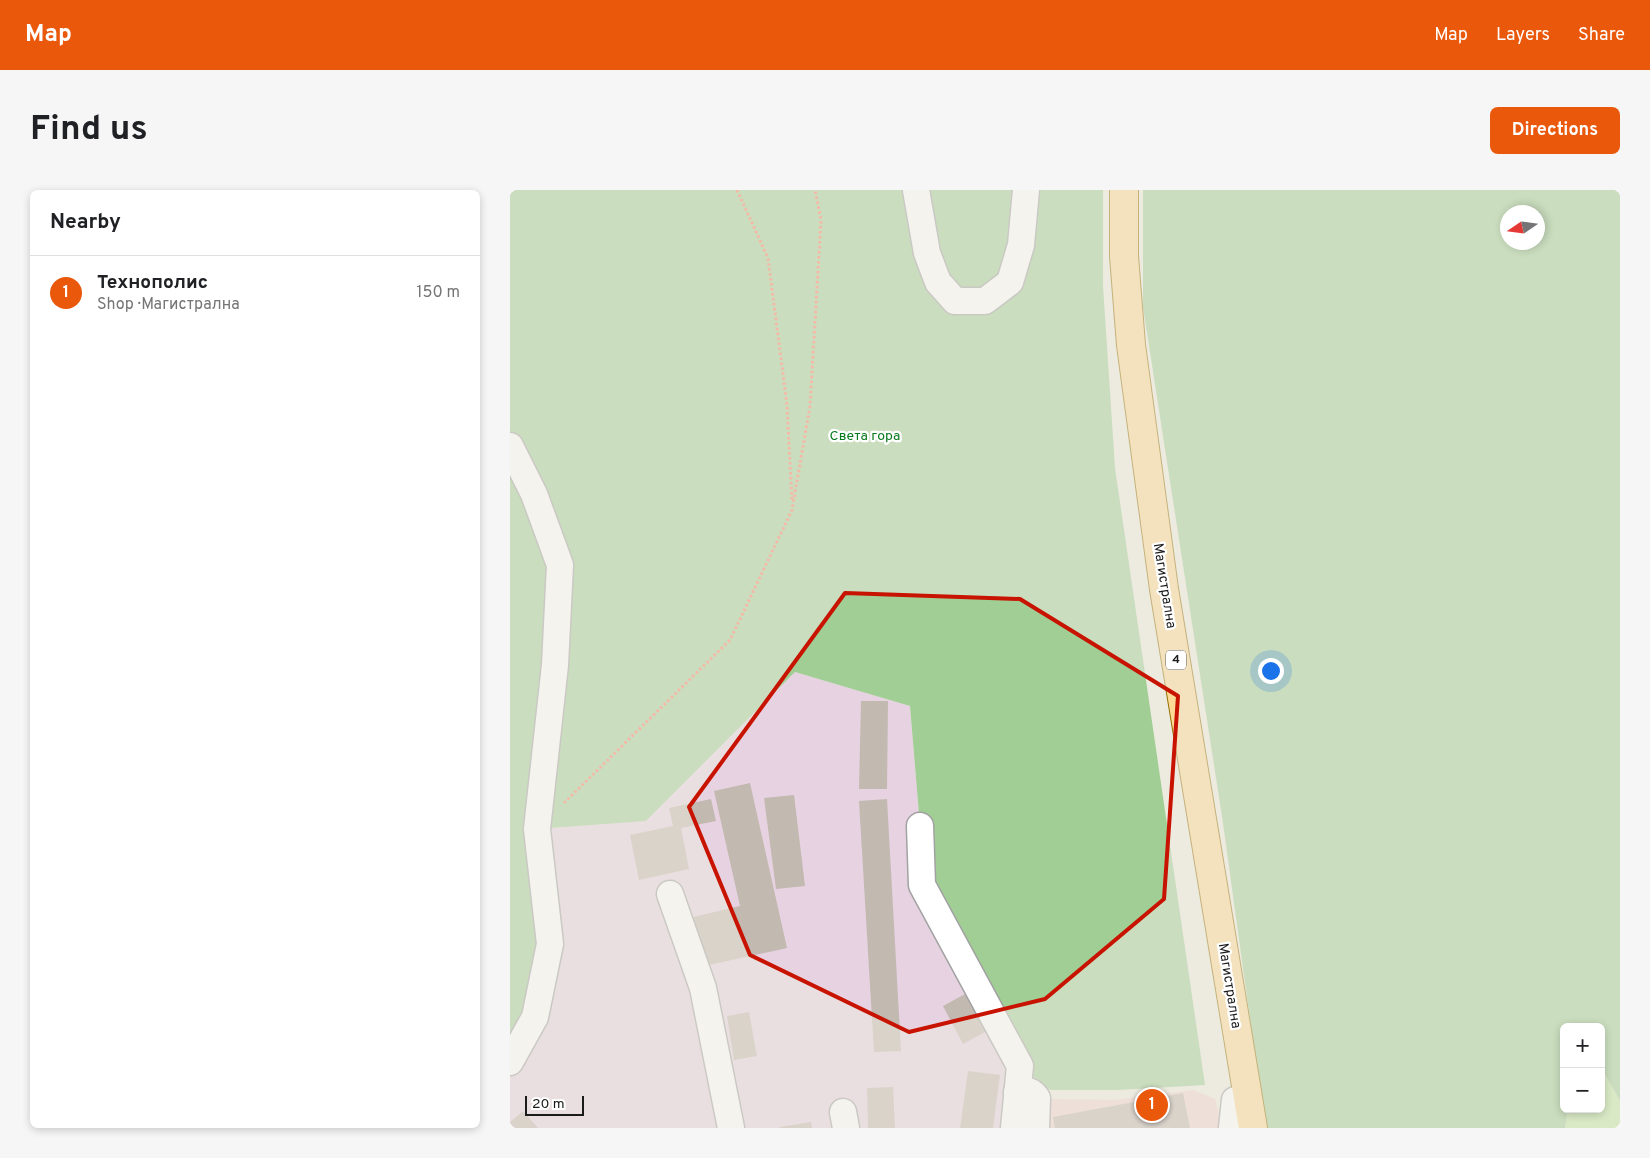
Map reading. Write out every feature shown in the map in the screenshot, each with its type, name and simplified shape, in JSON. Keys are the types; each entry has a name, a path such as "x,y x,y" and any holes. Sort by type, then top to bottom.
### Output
{"main road":[{"name":"Магистрална","path":"1113,190 1113,255 1118,347 1152,580 1240,1128"},
{"name":"Магистрална","path":"1124,190 1124,256 1132,355 1166,598 1253,1128"}],"lane":[{"path":"916,190 930,260 938,282 955,301 985,301 1010,282 1021,245 1026,190"},
{"path":"510,446 534,494 560,565 555,665 537,829 550,944 534,1017 510,1062"},
{"path":"920,826 922,885 1020,1066 1014,1128"},
{"path":"670,894 703,988 731,1128"},
{"path":"1017,1092 1027,1090 1037,1098 1036,1128"},
{"path":"1232,1128 1235,1100"}],"path":[{"path":"736,190 768,258 787,406 792,510"},
{"path":"537,829 730,640 792,510 810,406 821,220 815,190"}],"highlighted area":[{"path":"845,593 1020,599 1178,696 1164,899 1045,999 909,1032 750,955 689,807"}],"shaded area":[{"path":"795,672 910,706 920,826 1020,1066 1002,1128 510,1128 510,1062 537,829 646,821"},
{"path":"1193,1090 1215,1099 1223,1128 1036,1128 1042,1099 1115,1100"}],"green space":[{"name":"Света гора","path":"510,190 1103,190 1103,286 1115,468 1205,1085 1117,1090 1050,1090 1020,1066 922,885 920,826 910,706 795,672 646,821 537,829 550,944 510,1062"},
{"path":"1143,190 1620,190 1620,1101 1605,1074 1605,1023 1560,1023 1560,1113 1567,1113 1565,1128 1265,1128 1223,823 1143,307"},
{"path":"1605,1074 1620,1101 1620,1128 1565,1128 1567,1113 1605,1113"}],"building":[{"path":"861,701 888,701 887,789 859,789"},
{"path":"750,783 787,948 704,966 693,917 740,906 714,791"},
{"path":"794,795 805,886 776,889 764,798"},
{"path":"711,799 716,821 681,828 689,869 639,880 630,835 673,826 669,808"},
{"path":"887,799 901,1051 874,1052 859,801"},
{"path":"967,993 987,1031 963,1044 943,1006"},
{"path":"749,1012 757,1056 734,1060 727,1016"},
{"path":"968,1071 1000,1075 993,1128 960,1128"},
{"path":"893,1087 895,1128 868,1128 867,1088"},
{"path":"1183,1093 1190,1128 1055,1128 1053,1117"},
{"path":"523,1111 538,1128 510,1128 510,1122"},
{"path":"811,1122 812,1128 780,1128 780,1127"}],"place":[{"name":"Технополис","path":"1152,1105"}]}
